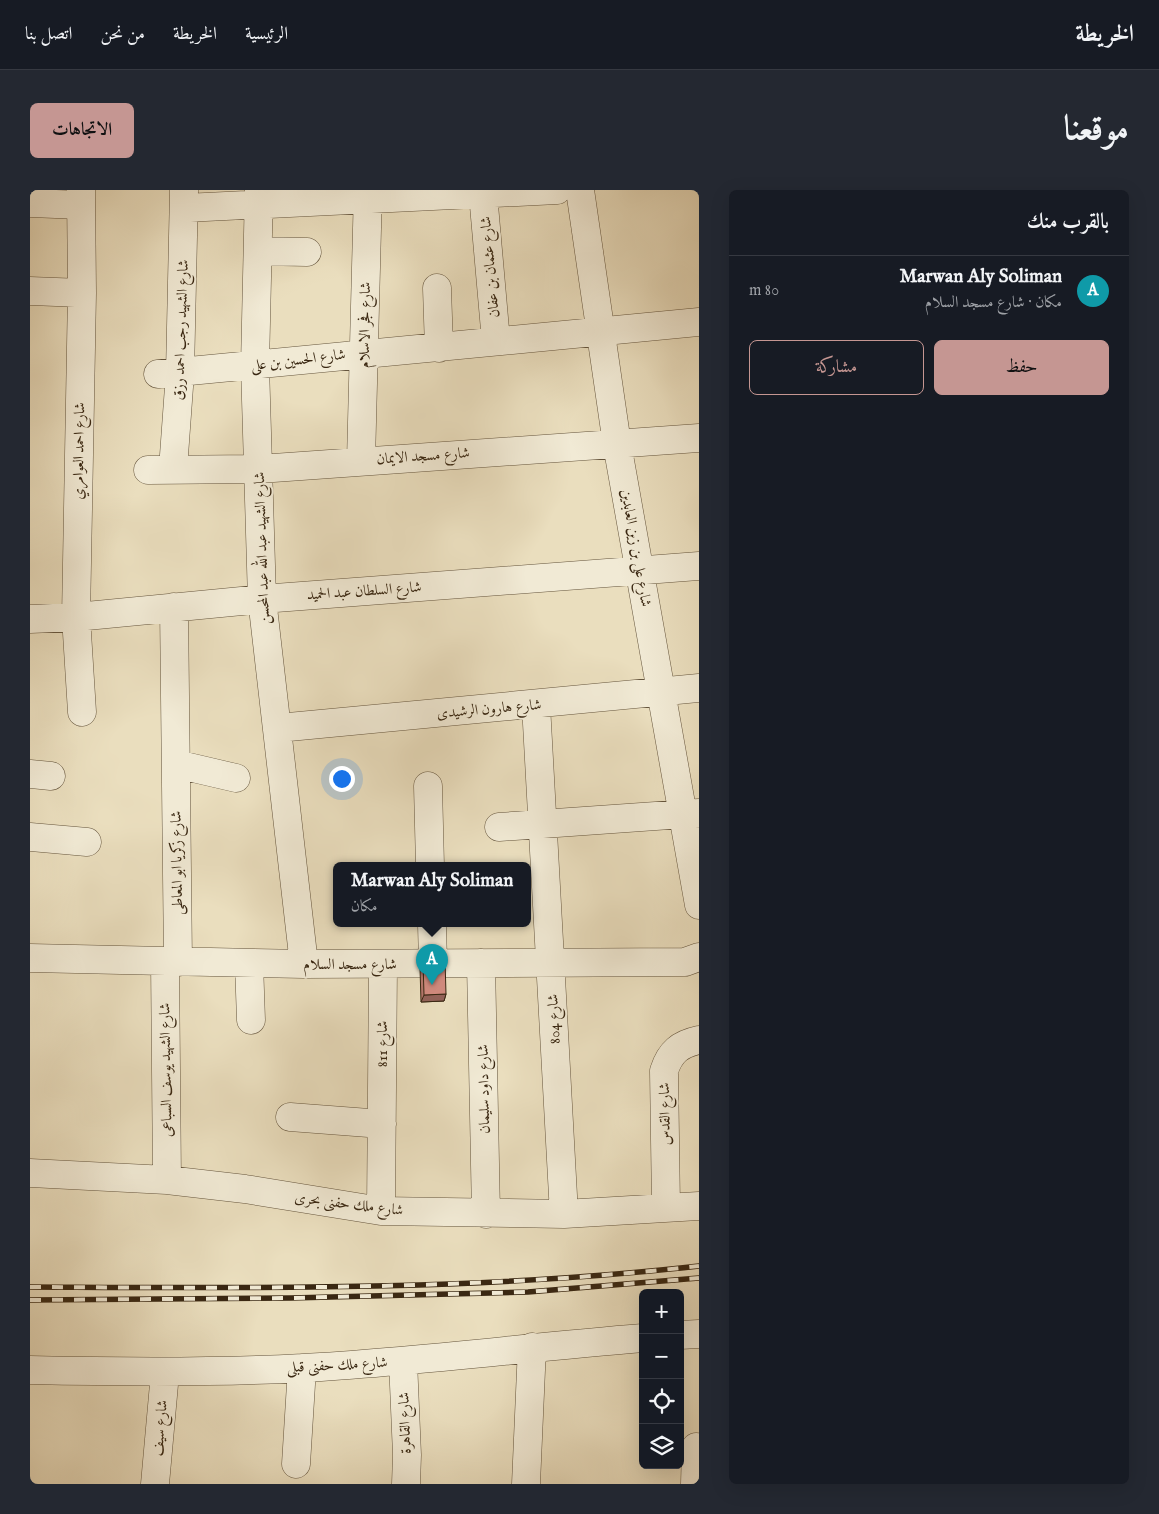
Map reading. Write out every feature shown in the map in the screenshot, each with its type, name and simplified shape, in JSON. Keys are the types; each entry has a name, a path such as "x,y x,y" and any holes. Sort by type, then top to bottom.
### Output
{"street":[{"path":"185,199 483,194 557,190"},
{"name":"شارع على بن زين العابدين","path":"580,190 617,444 661,691 691,814 699,906"},
{"name":"شارع عثمان بن عفان","path":"483,194 496,341"},
{"name":"شارع فجر الاسلام","path":"361,460 368,195"},
{"path":"30,203 81,197"},
{"name":"شارع احمد العوامري","path":"81,197 82,293 76,618 82,712"},
{"name":"شارع الشهيد عبد الله عبد المحسن","path":"259,197 255,366 262,599 304,964"},
{"name":"شارع الشهيد رجب احمد رزق","path":"160,469 185,199"},
{"path":"259,251 307,252"},
{"path":"437,288 439,348"},
{"path":"30,291 82,293"},
{"name":"شارع الحسين بن على","path":"169,373 699,322"},
{"name":"شارع مسجد الايمان","path":"160,469 259,469 361,460 699,438"},
{"name":"شارع السلطان عبد الحميد","path":"30,619 76,618 262,599 699,566"},
{"name":"شارع زكريا ابو المعاطى","path":"171,961 176,764 174,607"},
{"name":"شارع هارون الرشيدى","path":"278,728 536,705 699,688"},
{"name":"شارع 804","path":"536,705 564,1214"},
{"path":"176,764 236,778"},
{"path":"428,786 430,862"},
{"path":"499,827 691,814"},
{"path":"30,837 87,842"},
{"path":"432,927 433,964"},
{"name":"شارع مسجد السلام","path":"30,958 304,964 433,964 685,962 699,957"},
{"name":"شارع الشهيد يوسف السباعى","path":"167,1180 171,961"},
{"path":"249,963 251,1020"},
{"name":"شارع داود سليمان","path":"481,963 486,1214"},
{"name":"شارع 811","path":"381,1211 382,964"},
{"name":"شارع القدس","path":"666,1207 664,1071 668,1059 676,1049 687,1042 699,1040"},
{"path":"290,1117 382,1124"},
{"name":"شارع ملك حفنى بحرى","path":"30,1174 167,1180 381,1211 564,1214 699,1206"},
{"path":"684,1335 699,1334"},
{"name":"شارع ملك حفنى قبلى","path":"30,1370 165,1373 302,1368 403,1361 532,1347 639,1338"},
{"path":"526,1484 532,1347"},
{"name":"شارع القاهرة","path":"403,1361 407,1455 406,1484"},
{"path":"296,1464 302,1368"},
{"name":"شارع سيف","path":"155,1484 165,1373"},
{"path":"695,1484 696,1448"}],"building":[{"path":"445,960 446,994 424,995 423,961"}],"railway":[{"path":"30,1287 197,1288 449,1284 616,1274 699,1266"},
{"path":"30,1300 291,1298 528,1292 699,1278"}],"place":[{"name":"Marwan Aly Soliman","path":"432,985"}]}
